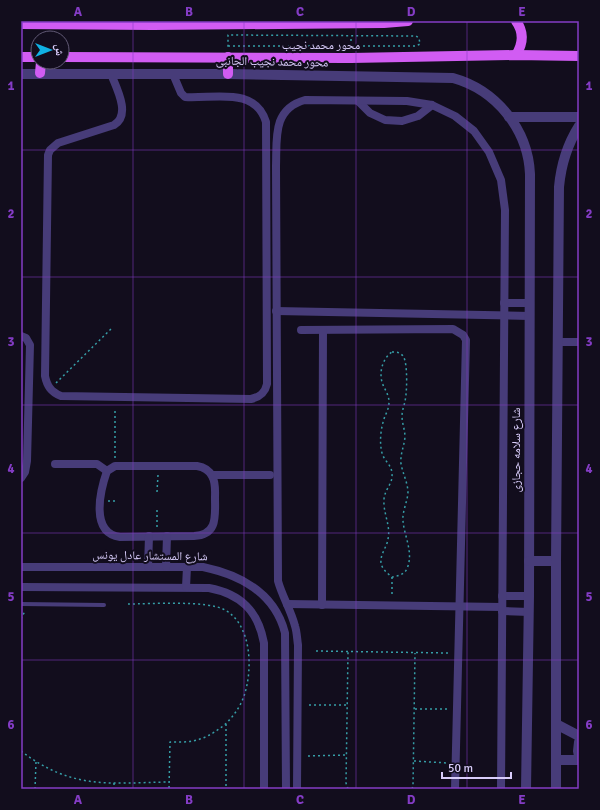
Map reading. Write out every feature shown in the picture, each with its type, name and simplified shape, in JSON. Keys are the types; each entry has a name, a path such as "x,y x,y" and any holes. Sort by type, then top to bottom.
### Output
{"main road":[{"name":"محور محمد نجيب","path":"21,24 384,23 408,21"},
{"path":"516,21 521,30 522,40 521,46 516,55"},
{"name":"محور محمد نجيب","path":"70,57 351,58 516,55 579,56"},
{"path":"228,58 228,74"}],"street":[{"name":"محور محمد نجيب الجانبى","path":"21,74 228,74 453,78 482,90 497,103 509,117"},
{"path":"111,74 123,109 120,121 114,125 58,142 50,150 48,155 46,383 50,389 61,396 256,398 266,390 267,384 266,122 264,115 255,104 242,97 185,97 181,93 173,74"},
{"path":"297,789 298,645 296,628 281,593 278,581 276,166 277,133 280,119 293,104 305,100 407,101 432,105 455,116 474,131 489,152 501,180 505,210 501,789"},
{"path":"358,101 370,113 385,120 402,121 418,116 432,105"},
{"path":"509,117 579,117"},
{"name":"شارع سلامه حجازى","path":"509,117 523,139 530,165 529,612 526,789"},
{"path":"556,789 557,342 559,187 564,157 579,126"},
{"path":"504,303 530,303"},
{"path":"276,311 530,316"},
{"path":"301,330 453,328 464,334 466,340 457,654 455,789"},
{"path":"322,605 323,330"},
{"path":"21,336 26,338 30,345 27,461 25,472 21,478"},
{"path":"557,342 579,342"},
{"path":"55,464 97,464 111,468 197,466 206,469 212,476 215,484 214,524 206,533 200,536 114,536 108,533 101,521 101,499 111,468"},
{"path":"212,476 270,475"},
{"path":"148,567 153,536"},
{"path":"166,567 167,536"},
{"path":"529,561 556,561"},
{"name":"شارع المستشار عادل يونس","path":"21,566 203,567 219,570 234,576 249,584 262,594 279,614 284,628 286,643 286,789"},
{"path":"186,587 187,567"},
{"path":"21,587 209,588 229,593 240,600 249,608 257,619 262,630 264,643 264,789"},
{"path":"502,596 529,596"},
{"path":"287,604 459,607 529,612"},
{"path":"556,724 579,736"},
{"path":"579,742 579,756"},
{"path":"557,760 579,760"}],"lane":[{"path":"21,604 104,604"}],"path":[{"path":"228,46 416,46 421,42 416,36 228,35 228,46 228,58"},
{"path":"351,58 352,36"},
{"path":"50,389 113,327"},
{"path":"392,577 399,576 405,572 409,559 403,518 408,492 401,456 405,436 402,418 405,400 405,361 403,356 398,352 392,352 387,355 382,368 382,382 388,395 389,402 382,426 382,454 390,466 392,481 384,499 389,533 381,563 384,569 392,577 392,606"},
{"path":"111,468 115,410"},
{"path":"157,492 158,466"},
{"path":"153,536 157,509"},
{"path":"21,620 27,604"},
{"path":"128,604 209,605 225,610 237,620 245,634 248,647 247,685 240,706 226,724 206,737 195,740 170,742 169,789"},
{"path":"316,651 457,654"},
{"path":"348,652 346,755 346,783 348,789"},
{"path":"412,789 414,762 415,653"},
{"path":"309,705 347,705"},
{"path":"414,708 457,709"},
{"path":"226,724 226,789"},
{"path":"21,751 36,762 54,772 74,779 102,783 169,782"},
{"path":"308,756 346,755"},
{"path":"35,789 36,762"},
{"path":"414,762 456,763"},
{"path":"114,783 114,789"}]}
